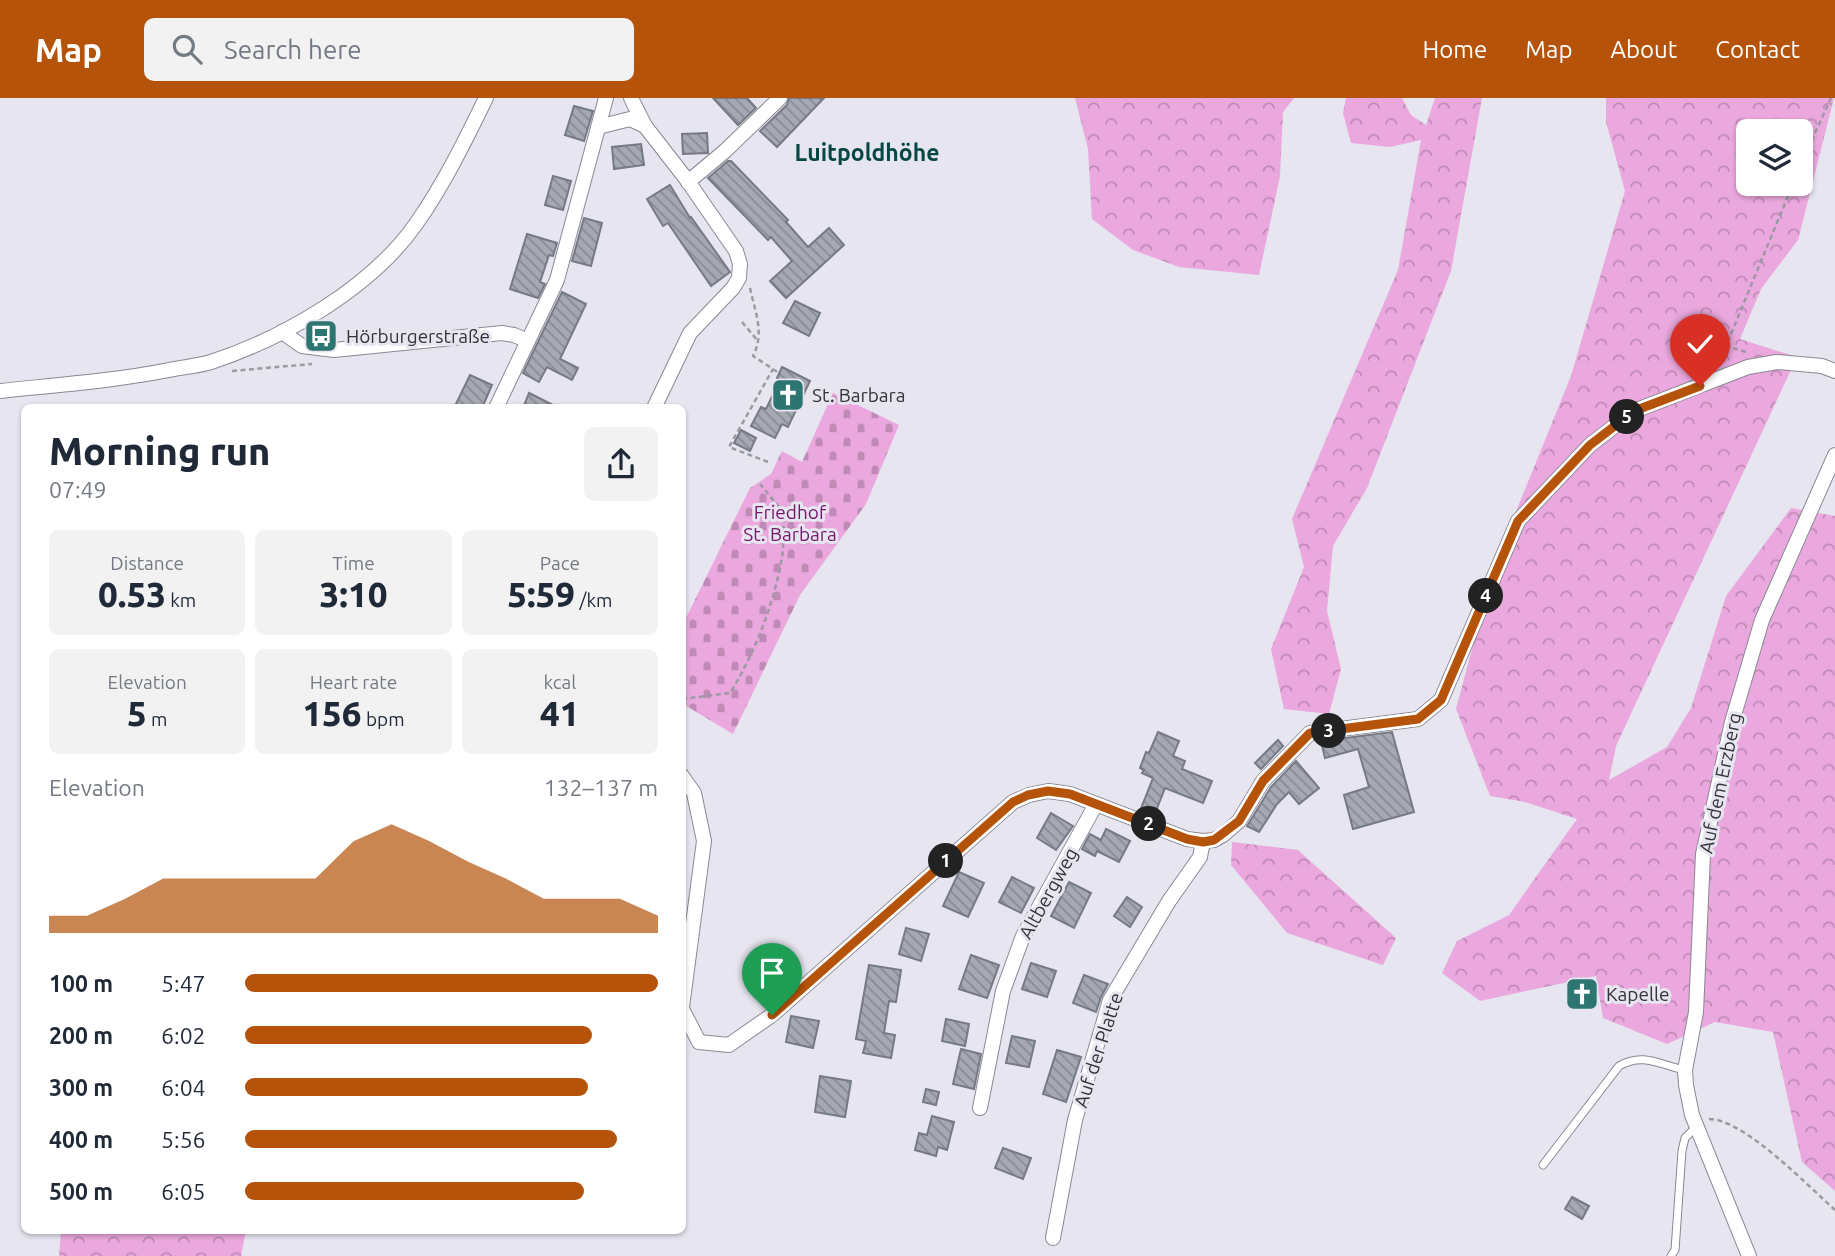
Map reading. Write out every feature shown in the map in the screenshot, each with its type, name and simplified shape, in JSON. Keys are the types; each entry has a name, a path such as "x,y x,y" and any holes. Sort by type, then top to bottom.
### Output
{"street":[{"path":"0,391 150,374 210,362 282,332 343,295 386,260 415,226 453,166 485,98"},
{"path":"498,404 557,280 606,98"},
{"path":"631,98 645,126 736,251 740,264 739,278 733,288 690,333 655,404"},
{"path":"688,182 780,98"},
{"path":"598,127 630,120 645,126"},
{"path":"282,332 302,346 334,350 502,333 528,341"},
{"path":"686,1016 699,1042 729,1045 772,1015 1013,802 1028,795 1048,791 1070,794 1187,839 1203,842 1223,835 1239,821 1263,781 1310,733 1418,719 1441,700 1518,521 1590,445 1634,411 1748,367 1777,362 1822,366 1835,371"},
{"name":"Auf dem Erzberg","path":"1749,1256 1696,1125 1686,1085 1685,1070 1696,1012 1703,853 1732,722 1762,620 1835,455"},
{"path":"686,781 695,793 704,841 686,978"},
{"name":"Altbergweg","path":"980,1108 1003,991 1023,936 1096,804"},
{"name":"Auf der Platte","path":"1052,1238 1075,1120 1110,1000 1169,901 1200,857 1203,842"}],"lane":[{"path":"1543,1165 1619,1066 1632,1059 1658,1061 1685,1070"},
{"path":"1671,1256 1675,1250 1682,1151 1685,1138 1696,1125"}],"path":[{"path":"1813,138 1831,98"},
{"path":"1751,353 1726,346 1788,196"},
{"path":"748,283 759,321 759,341 753,356 779,373"},
{"path":"743,322 759,341"},
{"path":"222,372 321,363"},
{"path":"768,461 729,447 773,369"},
{"path":"686,698 730,693 747,667 761,629 783,554 784,513 760,484"},
{"path":"1696,1125 1716,1119 1737,1129 1759,1143 1835,1210"}],"green space":[{"path":"1075,98 1294,98 1283,112 1280,176 1259,275 1179,267 1133,250 1092,219 1088,149"},
{"path":"1346,98 1402,98 1411,115 1426,125 1435,98 1482,98 1451,271 1367,488 1333,546 1327,611 1341,669 1329,714 1284,709 1271,649 1304,567 1292,519 1398,270 1421,140 1390,147 1351,143 1343,113"},
{"path":"1606,98 1834,98 1813,181 1813,119 1736,119 1736,196 1809,196 1798,240 1761,289 1740,339 1797,357 1616,746 1609,780 1667,747 1691,708 1726,596 1791,508 1835,516 1835,1191 1802,1162 1773,1032 1715,1022 1667,1044 1603,1018 1596,976 1480,1001 1442,973 1457,941 1509,915 1577,819 1525,802 1490,796 1456,709 1495,563 1571,376 1625,191 1606,122"},
{"name":"Friedhof St. Barbara","path":"833,393 899,425 866,504 800,595 733,734 686,706 686,618 750,488 771,474 782,451 802,462"},
{"path":"1232,842 1298,850 1396,938 1383,965 1287,933 1231,865"},
{"path":"61,1234 245,1234 241,1256 59,1256"}],"building":[{"path":"713,98 747,98 756,108 738,125"},
{"path":"789,98 824,98 777,147 760,131 787,105"},
{"path":"574,106 593,111 584,141 565,135"},
{"path":"707,133 708,153 683,154 682,134"},
{"path":"641,144 644,165 614,169 612,147"},
{"path":"731,161 788,220 786,222 808,247 829,228 844,245 786,298 770,281 792,261 771,237 768,240 708,178"},
{"path":"553,176 571,181 563,210 545,205"},
{"path":"670,185 690,218 730,272 711,286 668,223 663,226 647,199"},
{"path":"584,218 602,223 591,266 572,261"},
{"path":"527,234 557,243 553,256 549,255 540,282 545,284 538,298 510,289"},
{"path":"562,292 586,304 560,359 578,368 572,380 547,367 539,382 523,373"},
{"path":"795,301 820,313 809,336 783,323"},
{"name":"St. Barbara","path":"782,367 810,381 788,427 782,424 775,438 751,426 761,407 766,409 780,380 777,378"},
{"path":"470,375 492,385 484,404 456,404"},
{"path":"529,393 551,404 525,404"},
{"path":"741,430 756,438 750,451 734,443"},
{"path":"1158,732 1179,741 1173,756 1185,761 1182,769 1212,781 1203,803 1165,788 1154,816 1140,811 1153,778 1142,773 1144,770 1140,768"},
{"path":"1392,732 1414,812 1353,829 1344,795 1369,787 1358,749 1325,758 1321,741"},
{"path":"1278,740 1283,746 1261,769 1255,763"},
{"path":"1296,761 1319,788 1299,804 1289,792 1277,804 1259,832 1247,826 1271,787"},
{"path":"1051,813 1073,826 1056,850 1037,838"},
{"path":"1106,829 1130,841 1119,862 1097,851 1095,856 1082,849 1090,834 1101,840"},
{"path":"959,872 984,883 968,917 943,906"},
{"path":"1012,877 1034,888 1021,913 999,902"},
{"path":"1069,882 1091,893 1074,928 1051,916"},
{"path":"1127,897 1142,907 1130,927 1114,916"},
{"path":"906,928 929,934 921,961 899,954"},
{"path":"971,955 999,965 987,998 959,989"},
{"path":"1031,963 1056,971 1047,997 1022,989"},
{"path":"869,965 901,970 896,1002 889,1001 884,1033 895,1035 891,1058 863,1053 866,1041 856,1039"},
{"path":"1084,975 1108,984 1096,1012 1073,1003"},
{"path":"791,1016 819,1021 813,1048 786,1042"},
{"path":"946,1019 969,1024 965,1046 942,1041"},
{"path":"1012,1036 1035,1041 1029,1067 1006,1063"},
{"path":"961,1049 981,1054 974,1089 953,1084"},
{"path":"1057,1050 1081,1057 1066,1102 1043,1094"},
{"path":"820,1076 851,1081 845,1117 815,1112"},
{"path":"926,1089 939,1092 936,1105 923,1102"},
{"path":"932,1116 954,1122 947,1150 938,1147 936,1156 915,1150 919,1133 927,1135"},
{"path":"1003,1148 1031,1158 1023,1179 995,1168"},
{"path":"1572,1197 1589,1206 1582,1219 1565,1209"}],"place":[{"name":"Hörburgerstraße","path":"321,336"},
{"name":"St. Barbara","path":"788,395"},
{"name":"Kapelle","path":"1582,994"}],"district":[{"name":"Luitpoldhöhe","path":"867,153"}],"route":[{"path":"772,1015 1013,802 1028,795 1048,791 1070,794 1187,839 1203,842 1214,840 1239,821 1263,781 1310,733 1418,719 1441,700 1518,521 1590,445 1634,411 1700,386"}]}
